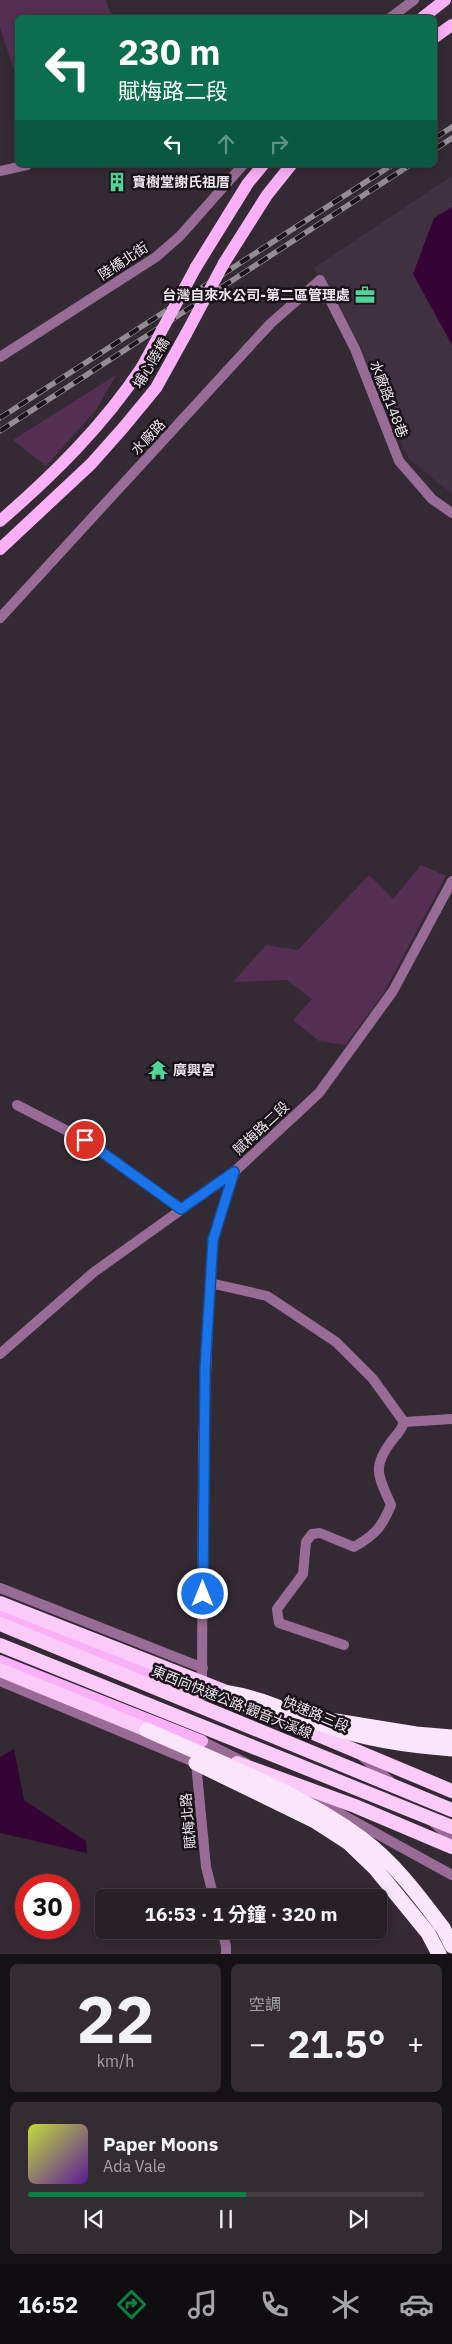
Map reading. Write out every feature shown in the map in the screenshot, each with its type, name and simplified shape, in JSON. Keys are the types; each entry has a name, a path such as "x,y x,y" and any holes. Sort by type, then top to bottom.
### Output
{"highway":[{"path":"0,1603 229,1693 246,1696 328,1727 414,1746 452,1749"},
{"name":"東西向快速公路 觀音大溪線","path":"0,1624 452,1810"},
{"path":"0,1645 452,1827"},
{"path":"0,1670 147,1730 355,1806 452,1847"},
{"path":"229,1693 244,1704 452,1791"},
{"path":"281,1714 452,1737"},
{"path":"147,1730 327,1815 362,1839 391,1864 414,1891 443,1928 452,1946"},
{"path":"196,1763 315,1821 348,1842 374,1868 428,1934 439,1954"}],"main road":[{"path":"426,15 445,0"},
{"path":"437,36 452,25"},
{"name":"埔心陸橋","path":"0,521 76,451 106,416 142,367 196,267 248,183 261,167"},
{"name":"埔心陸橋","path":"0,549 91,464 156,388 224,263 268,195 289,167"},
{"name":"快速路三段","path":"0,1612 202,1694"},
{"path":"0,1661 202,1741"}],"street":[{"path":"394,15 414,0"},
{"path":"0,171 18,167"},
{"name":"陸橋北街","path":"0,357 156,257 180,236 241,167"},
{"name":"水廠路148巷","path":"320,280 355,349 399,461 432,500 452,513"},
{"name":"水廠路","path":"0,618 270,324 320,280"},
{"name":"賦梅路二段","path":"0,1354 94,1272 234,1172 319,1093 393,991 452,881"},
{"path":"17,1105 85,1140 181,1209"},
{"path":"202,1694 204,1434 210,1283 213,1240 234,1172"},
{"path":"210,1283 267,1296 336,1342 373,1379 404,1422"},
{"path":"404,1422 452,1418"},
{"path":"344,1645 279,1623 277,1609 303,1574 306,1542 312,1534 320,1533 354,1547 373,1536 385,1519 391,1505 378,1475 381,1455 402,1428 404,1422"},
{"path":"0,1588 203,1668"},
{"path":"0,1680 196,1763"},
{"name":"快速路三段","path":"202,1694 281,1714 350,1745 452,1839"},
{"name":"賦梅北路","path":"202,1694 202,1741 196,1763 206,1867 212,1889"},
{"path":"202,1741 370,1828 452,1875"},
{"path":"224,1939 226,1954"}],"shaded area":[{"path":"0,0 106,0 111,15 15,15 15,74 0,27"},
{"path":"452,176 452,494 408,458 360,351 314,268"},
{"path":"452,207 452,345 413,274 434,218"},
{"path":"116,375 96,410 46,466 13,440"},
{"path":"421,865 446,876 382,996 345,1045 319,1041 293,1020 312,999 287,980 233,982 266,945 298,950 369,875 393,899"},
{"path":"14,1749 24,1800 86,1841 87,1853 0,1833 0,1757"}],"railway":[{"path":"437,137 452,127"},
{"path":"437,148 452,138"},
{"path":"0,418 389,167"},
{"path":"0,431 407,167"}],"place":[{"name":"寶樹堂謝氏祖厝","path":"117,182"},
{"name":"台灣自來水公司-第二區管理處","path":"365,295"},
{"name":"廣興宮","path":"158,1070"}],"route":[{"path":"85,1140 181,1209 234,1172 213,1240 205,1369 203,1594"}]}
